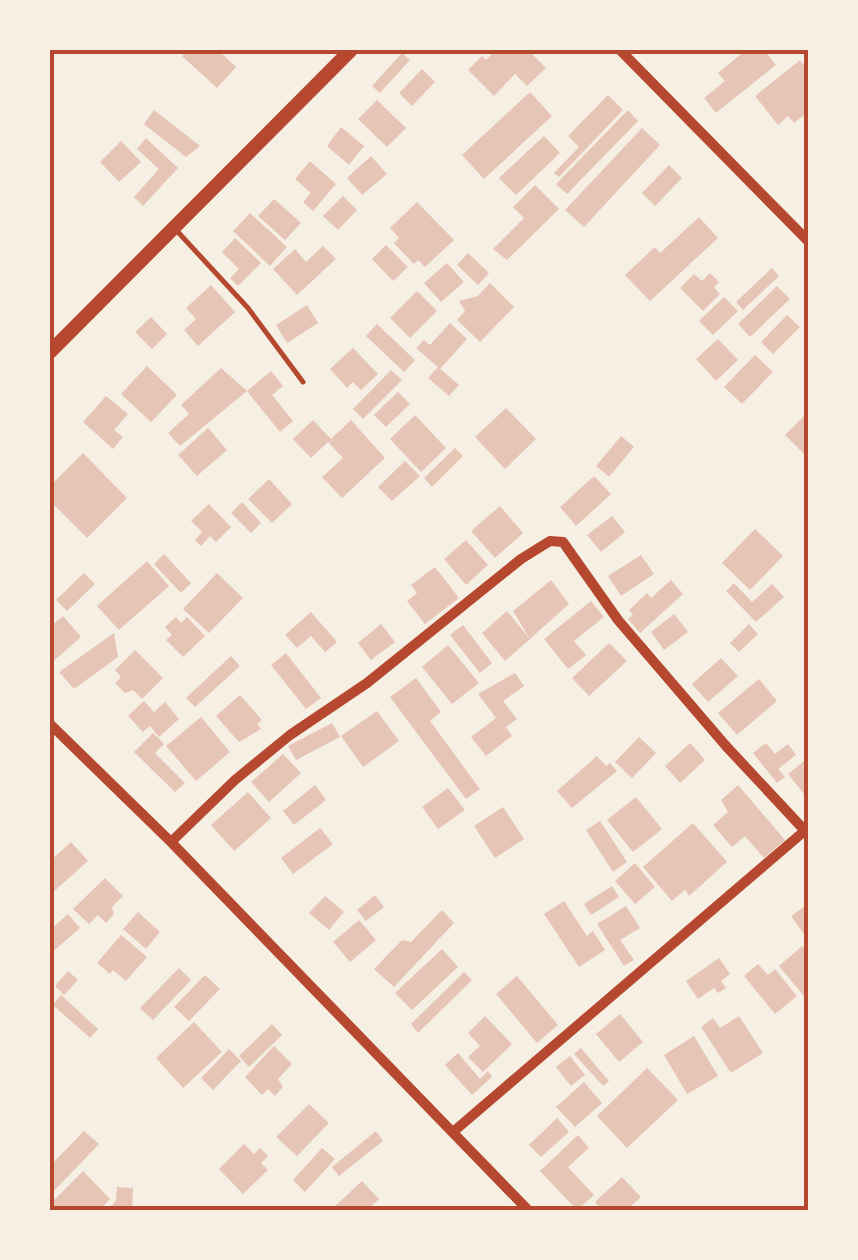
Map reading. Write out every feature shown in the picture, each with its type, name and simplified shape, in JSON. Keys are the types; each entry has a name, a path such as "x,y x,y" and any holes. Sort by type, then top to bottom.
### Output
{"street":[{"path":"50,352 352,50"},
{"path":"620,50 808,241"},
{"path":"172,842 235,780 290,735 367,683 521,559 550,541 563,542 629,633 726,746 807,831 453,1132"},
{"path":"50,724 172,842 528,1210"}],"lane":[{"path":"175,229 248,308 303,382"}],"building":[{"path":"187,50 218,50 236,67 217,88 182,56"},
{"path":"496,50 528,50 546,68 527,86 515,74 494,96 468,70 482,56 486,60"},
{"path":"746,50 764,50 776,65 716,113 704,98 725,81 718,73"},
{"path":"402,53 410,60 380,93 372,86"},
{"path":"800,60 808,71 808,99 803,103 808,112 794,123 788,116 778,125 755,96"},
{"path":"422,69 435,82 412,106 399,93"},
{"path":"530,92 552,116 484,179 462,155"},
{"path":"608,95 623,110 559,177 554,173 579,147 568,136"},
{"path":"377,100 406,128 387,147 358,119"},
{"path":"154,110 200,146 186,157 144,124"},
{"path":"628,110 638,121 567,194 556,184"},
{"path":"341,127 364,146 349,165 327,146"},
{"path":"642,128 660,145 584,227 565,210"},
{"path":"544,136 560,153 516,195 499,178"},
{"path":"146,138 178,168 143,206 134,197 159,169 137,149"},
{"path":"121,141 141,162 119,182 100,162"},
{"path":"371,156 387,174 362,195 347,178"},
{"path":"310,161 336,184 313,211 303,202 311,193 295,179"},
{"path":"669,165 682,178 655,206 642,193"},
{"path":"535,185 559,209 507,260 493,249 524,218 513,207"},
{"path":"343,196 357,210 338,230 323,216"},
{"path":"274,199 301,223 285,240 258,216"},
{"path":"417,202 454,240 425,267 418,260 414,264 394,243 399,238 390,228"},
{"path":"250,213 287,247 270,266 233,231"},
{"path":"699,217 718,238 650,301 625,275 655,247 660,253"},
{"path":"235,238 261,263 238,286 230,278 239,269 222,252"},
{"path":"386,245 408,267 393,281 372,259"},
{"path":"323,246 336,259 297,295 273,269 295,249 306,262"},
{"path":"468,253 489,273 478,285 457,265"},
{"path":"447,263 464,282 441,302 424,283"},
{"path":"772,268 779,276 743,310 736,302"},
{"path":"710,273 719,282 714,287 720,294 703,311 680,288 694,274 702,281"},
{"path":"490,283 514,307 480,342 457,320 465,311 459,301 478,296"},
{"path":"211,285 235,312 198,346 184,330 196,319 186,308"},
{"path":"777,286 790,299 750,337 738,324"},
{"path":"417,291 437,311 410,338 390,318"},
{"path":"724,297 738,311 713,335 699,321"},
{"path":"307,305 318,323 287,343 276,325"},
{"path":"787,315 800,327 773,354 761,342"},
{"path":"151,317 167,334 152,349 135,332"},
{"path":"450,323 467,339 440,369 459,385 449,396 428,378 438,367 416,348 424,340 430,345"},
{"path":"377,324 415,360 404,372 366,336"},
{"path":"718,339 738,360 716,381 696,359"},
{"path":"353,348 378,374 361,390 353,382 347,388 330,369"},
{"path":"755,355 773,372 742,404 724,387"},
{"path":"147,366 177,395 151,422 121,394"},
{"path":"221,368 247,391 180,446 168,433 189,414 181,405"},
{"path":"391,370 402,380 363,419 353,409"},
{"path":"271,371 283,386 272,395 293,421 280,432 247,391"},
{"path":"398,392 410,404 386,427 374,415"},
{"path":"106,396 128,414 114,430 123,437 113,449 83,422"},
{"path":"506,408 536,439 505,469 475,437"},
{"path":"808,412 808,450 804,454 785,435"},
{"path":"415,415 446,448 421,472 390,439"},
{"path":"313,420 331,439 351,420 385,458 342,498 322,477 343,458 328,442 311,458 293,439"},
{"path":"208,428 227,450 197,476 178,455"},
{"path":"621,436 634,447 609,477 596,466"},
{"path":"455,448 463,456 432,487 424,478"},
{"path":"83,453 127,498 87,538 50,501 50,486"},
{"path":"405,461 420,476 392,501 378,487"},
{"path":"594,476 611,494 576,526 560,507"},
{"path":"269,479 292,504 272,523 248,499"},
{"path":"242,502 261,523 251,533 231,513"},
{"path":"209,504 231,527 216,542 210,536 201,546 195,540 202,532 191,521"},
{"path":"500,506 523,533 495,558 471,531"},
{"path":"612,516 625,532 601,552 587,535"},
{"path":"755,529 783,556 750,590 722,563"},
{"path":"466,540 488,565 466,585 444,559"},
{"path":"164,554 191,583 181,593 154,564"},
{"path":"641,555 654,574 621,596 608,576"},
{"path":"147,561 169,586 119,630 97,606"},
{"path":"435,567 459,598 425,624 407,601 417,593 411,585"},
{"path":"84,573 95,584 67,611 56,600"},
{"path":"217,573 243,598 209,633 183,609"},
{"path":"551,580 569,604 530,639 513,611"},
{"path":"671,580 683,594 640,633 628,619 633,615 629,610 647,593 651,598"},
{"path":"734,583 752,602 772,584 784,597 756,622 726,591"},
{"path":"591,601 604,617 574,641 586,655 568,669 544,639"},
{"path":"507,611 530,639 505,661 482,633"},
{"path":"311,612 337,642 325,652 311,636 297,648 285,635"},
{"path":"674,614 688,632 664,650 651,632"},
{"path":"63,616 81,637 50,664 50,627"},
{"path":"176,617 181,623 187,617 205,636 183,657 166,640 172,635 165,627"},
{"path":"381,624 395,642 371,660 358,643"},
{"path":"749,624 758,634 739,652 730,643"},
{"path":"463,625 492,663 480,673 450,635"},
{"path":"114,633 118,657 74,689 59,672"},
{"path":"609,643 627,661 589,696 572,678"},
{"path":"448,645 479,683 452,704 422,667"},
{"path":"135,650 163,678 142,699 133,690 125,693 115,683 121,677 115,670"},
{"path":"286,653 321,698 306,709 271,665"},
{"path":"231,656 240,666 195,707 186,698"},
{"path":"721,658 738,676 708,702 692,684"},
{"path":"515,673 524,686 503,701 517,719 506,727 512,736 486,756 471,737 496,718 478,694"},
{"path":"416,678 441,712 430,721 480,789 466,799 390,697"},
{"path":"759,679 777,701 737,735 718,713"},
{"path":"240,695 262,720 257,724 261,729 239,742 216,716"},
{"path":"144,701 154,712 165,702 179,719 159,737 150,726 143,732 128,716"},
{"path":"377,711 399,741 363,767 341,736"},
{"path":"201,717 230,752 196,781 166,746"},
{"path":"332,723 340,737 296,760 288,746"},
{"path":"153,733 164,744 155,753 185,783 175,792 134,752"},
{"path":"639,737 656,753 632,778 615,762"},
{"path":"690,743 705,760 680,783 665,766"},
{"path":"766,743 775,754 788,744 796,755 778,769 785,777 777,783 753,753"},
{"path":"283,754 301,773 269,802 251,782"},
{"path":"597,756 617,771 572,808 557,791"},
{"path":"808,758 808,791 804,794 788,774"},
{"path":"315,785 326,800 294,825 283,811"},
{"path":"738,785 785,840 764,858 745,836 732,847 713,825 728,812 721,800"},
{"path":"448,788 465,810 438,829 422,807"},
{"path":"248,792 271,818 234,851 211,825"},
{"path":"636,797 662,829 633,852 607,820"},
{"path":"503,807 524,839 495,858 474,826"},
{"path":"600,821 627,862 613,872 586,830"},
{"path":"693,823 727,862 689,896 685,890 672,901 643,867"},
{"path":"320,828 333,844 293,874 281,858"},
{"path":"71,842 88,861 50,895 50,861"},
{"path":"635,863 655,887 635,904 615,881"},
{"path":"105,878 123,896 112,907 114,914 106,923 98,915 89,924 73,909"},
{"path":"612,886 619,897 591,915 584,904"},
{"path":"375,895 384,907 366,921 357,910"},
{"path":"325,896 344,912 329,930 309,913"},
{"path":"564,901 587,936 593,931 605,950 579,967 544,914"},
{"path":"808,904 808,932 804,934 791,916"},
{"path":"626,906 640,928 620,940 634,960 624,966 597,924"},
{"path":"442,910 454,923 394,987 374,969 402,940 411,942"},
{"path":"138,912 160,932 146,949 123,929"},
{"path":"68,914 80,928 50,954 50,930"},
{"path":"359,920 376,940 350,962 333,942"},
{"path":"121,935 147,957 126,981 97,963"},
{"path":"802,946 808,953 808,1001 779,966"},
{"path":"442,949 458,967 412,1010 395,993"},
{"path":"719,958 730,974 721,981 726,988 718,993 714,988 698,999 686,981"},
{"path":"758,964 768,975 775,969 797,996 775,1014 744,976"},
{"path":"179,968 191,980 153,1020 140,1008"},
{"path":"68,971 78,980 64,995 55,986"},
{"path":"464,972 472,980 418,1033 411,1024"},
{"path":"205,975 220,989 189,1021 174,1007"},
{"path":"517,976 558,1025 537,1043 496,994"},
{"path":"61,995 98,1029 90,1038 53,1005"},
{"path":"620,1014 643,1042 619,1062 596,1034"},
{"path":"485,1016 512,1044 483,1072 468,1057 480,1046 468,1033"},
{"path":"739,1016 763,1053 731,1073 701,1027 713,1018 720,1028"},
{"path":"194,1022 222,1052 183,1088 156,1058"},
{"path":"272,1024 282,1035 249,1067 239,1056"},
{"path":"694,1036 718,1076 687,1094 664,1055"},
{"path":"274,1046 292,1064 278,1079 283,1087 275,1096 268,1089 262,1095 245,1077"},
{"path":"581,1048 609,1081 603,1086 574,1054"},
{"path":"229,1049 241,1061 213,1090 201,1078"},
{"path":"458,1053 480,1079 488,1071 492,1077 472,1095 445,1065"},
{"path":"570,1056 585,1075 571,1086 556,1067"},
{"path":"647,1068 678,1100 627,1148 597,1116"},
{"path":"584,1082 602,1103 575,1127 556,1107"},
{"path":"309,1104 329,1123 297,1156 276,1137"},
{"path":"557,1118 569,1132 541,1157 529,1145"},
{"path":"84,1131 99,1144 50,1195 50,1166"},
{"path":"376,1131 383,1141 339,1176 332,1167"},
{"path":"578,1135 589,1148 568,1167 594,1195 577,1210 540,1171"},
{"path":"244,1144 254,1154 260,1148 268,1156 261,1163 268,1170 243,1194 219,1169"},
{"path":"322,1148 335,1159 305,1192 293,1180"},
{"path":"83,1171 110,1199 100,1210 50,1210 50,1204"},
{"path":"622,1177 641,1197 627,1210 602,1210 595,1202"},
{"path":"362,1181 379,1199 367,1210 339,1210 335,1206"},
{"path":"117,1187 133,1188 132,1210 107,1210 116,1201"}]}
